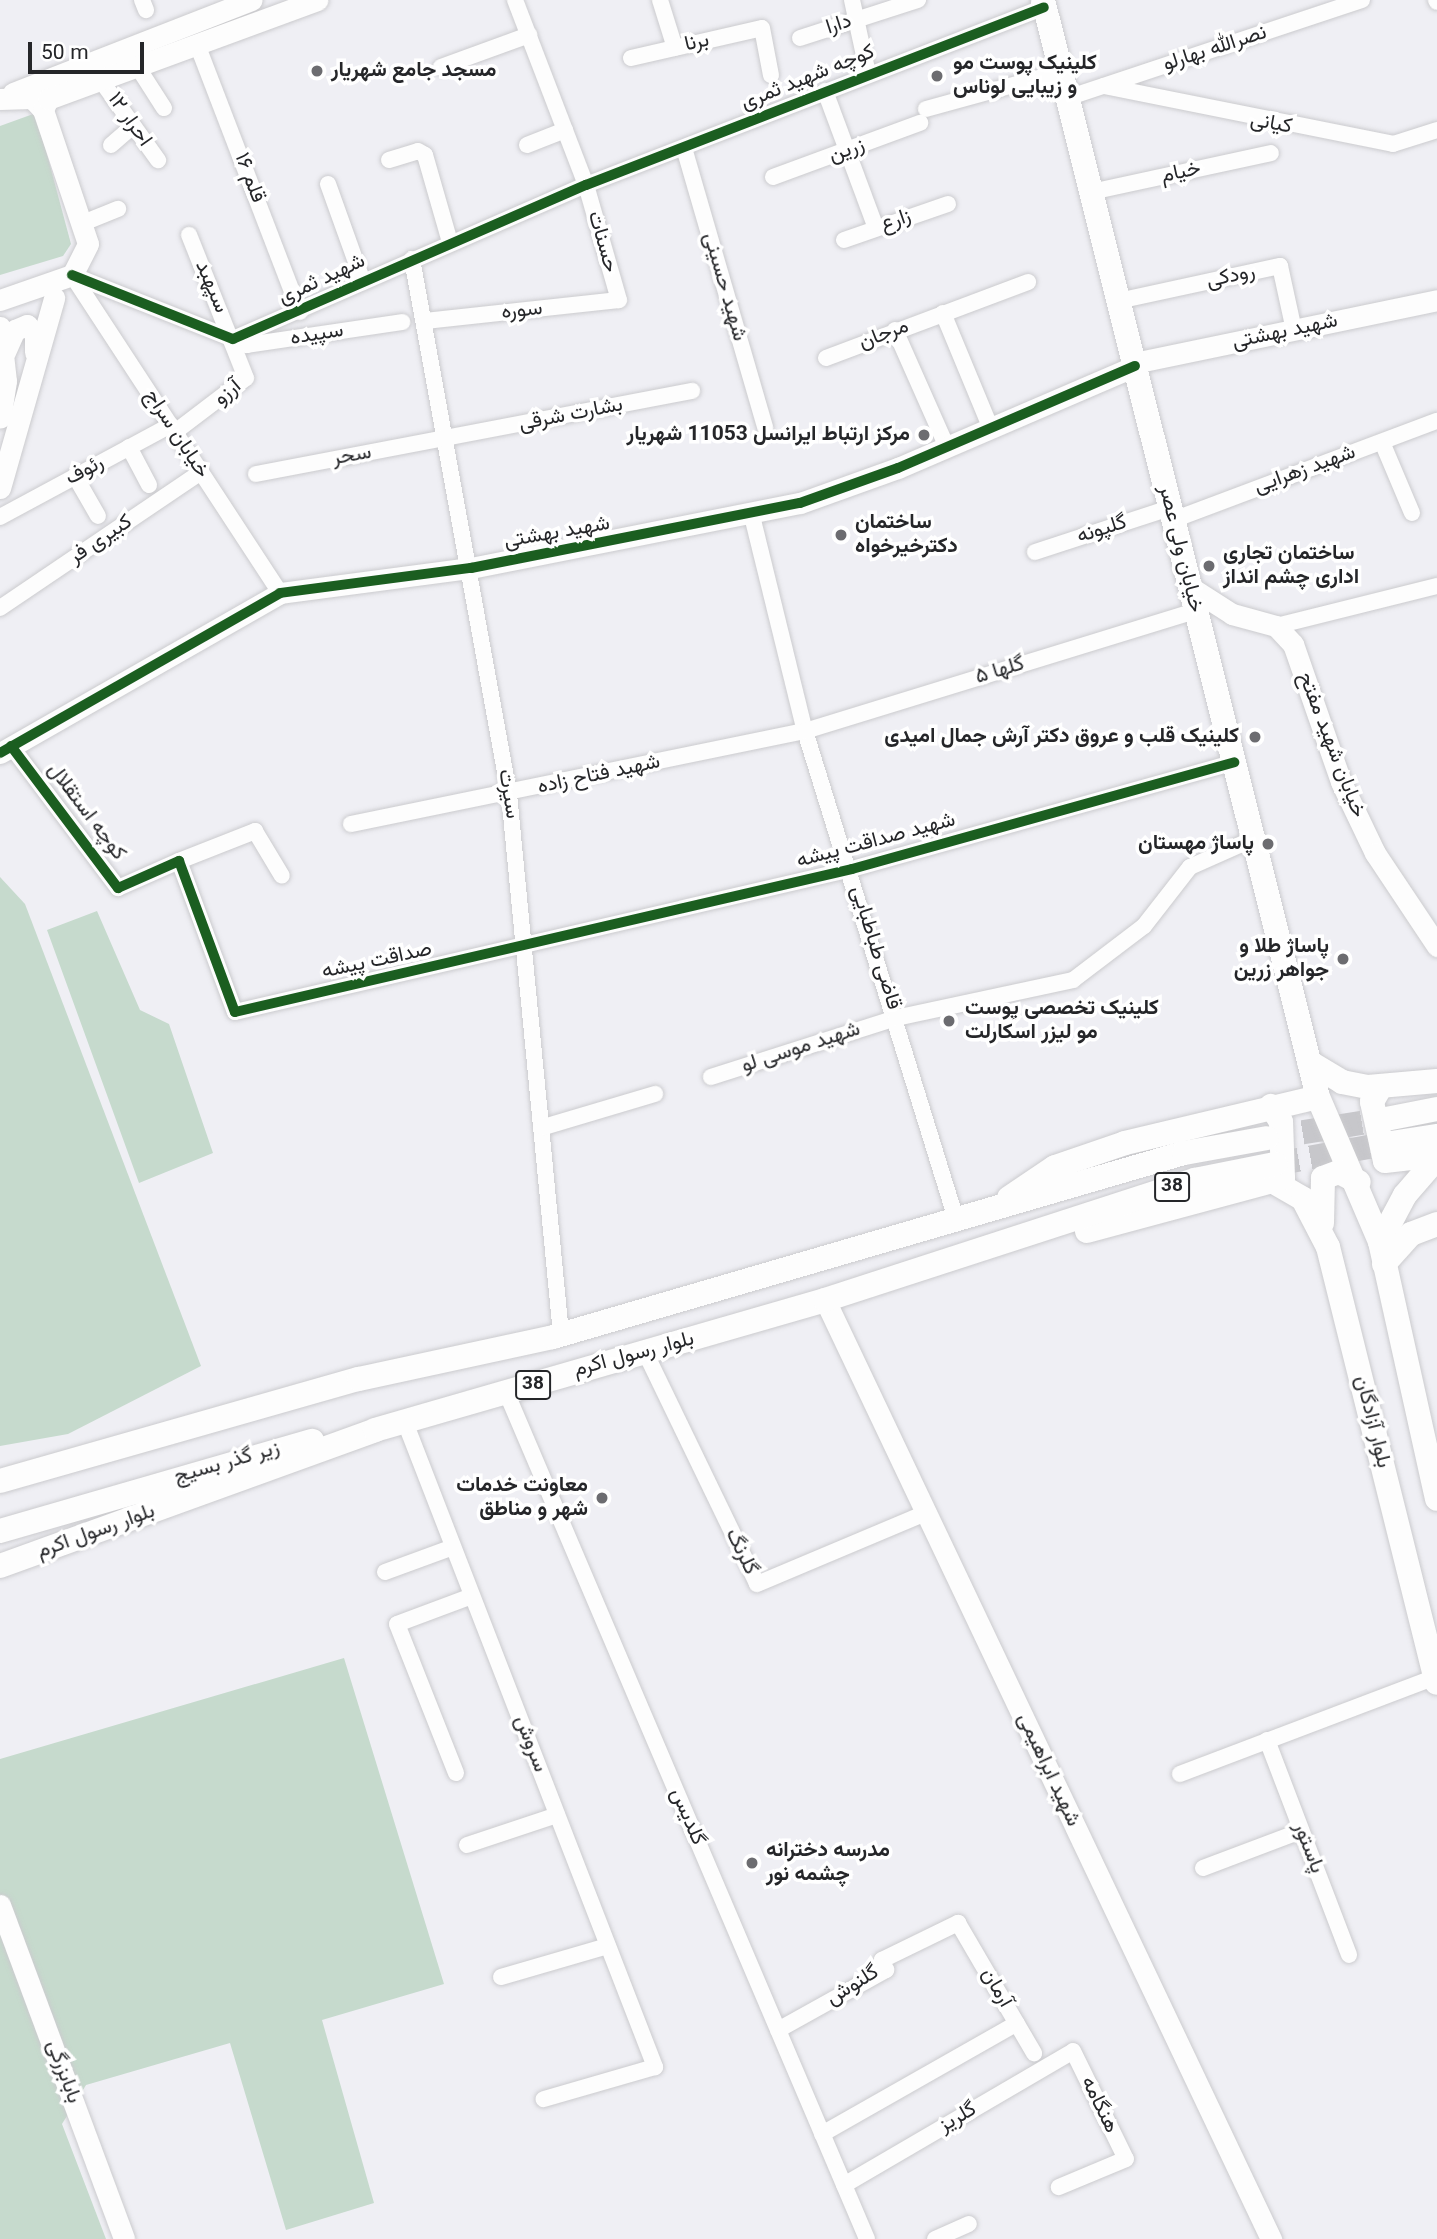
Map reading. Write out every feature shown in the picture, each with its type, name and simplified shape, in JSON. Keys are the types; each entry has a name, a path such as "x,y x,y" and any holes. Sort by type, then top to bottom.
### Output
{"main road":[{"name":"خیابان ولی عصر","path":"1044,4 1318,1097 1359,1182"},
{"path":"1309,1062 1342,1082 1380,1088 1437,1081"},
{"path":"1380,1088 1372,1101 1385,1161 1437,1156"},
{"path":"996,1208 1055,1167 1179,1126 1318,1097"},
{"path":"1271,1106 1279,1115 1287,1166 1274,1173"},
{"path":"1386,1119 1437,1109"},
{"path":"1391,1143 1437,1136"},
{"name":"بلوار رسول اکرم","path":"0,1481 359,1379 561,1335 1184,1153 1268,1138"},
{"path":"1382,1253 1405,1195 1437,1156"},
{"path":"1328,1247 1319,1186 1331,1172 1359,1182"},
{"name":"بلوار رسول اکرم","path":"0,1566 375,1430 646,1354 825,1300 1195,1180 1274,1173"},
{"name":"بلوار آزادگان","path":"1274,1173 1303,1199 1328,1247 1436,1680"},
{"name":"بلوار آزادگان","path":"1359,1182 1382,1253 1437,1499"},
{"path":"1382,1253 1410,1234 1437,1224"},
{"name":"زیر گذر بسیج","path":"0,1494 277,1413 359,1379"},
{"name":"زیر گذر بسیج","path":"0,1531 280,1447 375,1430"}],"street":[{"path":"7,96 251,0"},
{"path":"0,488 34,354 61,284 85,256 83,223 43,110 48,99 317,0"},
{"name":"حسنات","path":"515,0 586,185 619,300"},
{"path":"660,0 675,48"},
{"path":"852,0 868,74"},
{"name":"دارا","path":"800,38 918,0"},
{"name":"نصرالله بهارلو","path":"1067,98 1362,0"},
{"name":"کوچه شهید ثمری","path":"586,185 1044,4"},
{"name":"برنا","path":"631,58 762,29 771,75"},
{"path":"441,67 528,35"},
{"name":"قلم ۱۶","path":"197,44 300,312"},
{"path":"137,66 164,108"},
{"name":"زرین","path":"773,177 850,151 923,116 1060,72"},
{"name":"احرار ۱۲","path":"100,79 158,160"},
{"name":"کیانی","path":"1104,86 1393,144 1437,130"},
{"path":"825,91 850,151 876,228"},
{"path":"7,96 43,110"},
{"path":"111,145 133,126"},
{"path":"527,145 565,130"},
{"name":"شهید حسینی","path":"684,148 765,427"},
{"path":"388,160 418,150 425,155 450,242"},
{"name":"خیام","path":"1091,192 1271,153"},
{"path":"328,184 363,282"},
{"name":"شهید ثمری","path":"233,339 300,312 450,242 586,185"},
{"name":"زارع","path":"844,240 948,204"},
{"path":"83,223 118,209"},
{"name":"سپهبد","path":"190,235 233,339"},
{"name":"سیرت","path":"412,259 449,439 509,794 544,1126 561,1335"},
{"name":"رودکی","path":"1118,302 1280,266 1294,330"},
{"path":"989,424 943,313 1028,282"},
{"path":"0,300 61,284 233,339"},
{"name":"خیابان سراج","path":"61,284 173,429 279,593"},
{"name":"سوره","path":"425,321 619,300"},
{"name":"شهید بهشتی","path":"6,750 279,593 471,568 752,516 851,486 946,446 989,424 1134,365 1437,300"},
{"name":"مرجان","path":"826,358 943,313"},
{"name":"سپیده","path":"233,339 247,345 402,322"},
{"path":"0,418 3,383 2,336 27,325 35,334 34,354"},
{"path":"895,330 946,446"},
{"name":"آرزو","path":"173,429 243,385 246,372 233,339"},
{"name":"بشارت شرقی","path":"449,439 692,391"},
{"name":"شهید زهرایی","path":"1172,514 1437,421"},
{"name":"رئوف","path":"0,517 129,447 173,429"},
{"name":"سحر","path":"256,474 449,439"},
{"path":"1382,442 1412,513"},
{"path":"129,447 149,485"},
{"name":"کبیری فر","path":"0,608 201,472"},
{"path":"75,476 98,516"},
{"name":"گلپونه","path":"1035,552 1172,514"},
{"name":"قاضی طباطبایی","path":"752,516 805,732 852,869 956,1219"},
{"path":"1190,587 1232,614 1276,626 1437,586"},
{"name":"گلها ۵","path":"805,732 1196,611"},
{"name":"خیابان شهید مفتح","path":"1276,626 1293,644 1341,782 1375,852 1437,946"},
{"name":"شهید فتاح زاده","path":"352,824 805,732"},
{"name":"کوچه استقلال","path":"6,750 118,888 179,861"},
{"name":"شهید صداقت پیشه","path":"526,948 852,869 1234,762"},
{"path":"179,861 255,831 282,876"},
{"name":"شهید موسی لو","path":"711,1077 896,1018 1084,975 1144,926 1190,867 1253,839"},
{"name":"صداقت پیشه","path":"179,861 235,1012 526,948"},
{"path":"544,1126 655,1094"},
{"name":"شهید ابراهیمی","path":"825,1300 1271,2239"},
{"name":"گلرنگ","path":"646,1354 757,1584 926,1513"},
{"name":"گلدیس","path":"507,1394 867,2239"},
{"name":"سروش","path":"405,1422 655,2067 544,2099"},
{"path":"385,1572 453,1547"},
{"path":"456,1773 397,1624 472,1596"},
{"path":"1180,1774 1436,1680"},
{"name":"پاستور","path":"1267,1740 1349,1955"},
{"path":"467,1845 557,1815"},
{"path":"1203,1868 1301,1831"},
{"name":"بابابزرگی","path":"0,1905 124,2239"},
{"name":"گلنوش","path":"778,2029 886,1970 882,1960 958,1923"},
{"name":"آرمان","path":"958,1923 1034,2053"},
{"path":"501,1977 608,1946"},
{"path":"822,2134 1017,2024"},
{"name":"هنگامه","path":"1059,2187 1126,2158 1073,2051"},
{"name":"گلریز","path":"844,2185 1073,2051"},
{"path":"934,2239 969,2224"}],"green space":[{"path":"36,113 71,244 63,256 0,275 0,126"},
{"path":"0,877 25,904 201,1366 68,1434 0,1446"},
{"path":"97,911 140,1010 169,1024 213,1153 139,1183 47,930"},
{"path":"344,1658 444,1984 322,2020 374,2203 286,2230 230,2043 86,2085 62,2124 106,2239 0,2239 0,1759"}],"tunnel":[{"path":"1267,1138 1386,1119"},
{"path":"1275,1164 1391,1143"}],"cycle path":[{"path":"72,275 233,339 586,185 1044,7"},
{"path":"0,753 280,593 471,568 800,503 898,468 1135,366"},
{"path":"11,746 118,888 179,861 235,1012 852,869 1234,762"}],"place":[{"name":"مسجد جامع شهریار","path":"317,71"},
{"name":"کلینیک پوست مو و زیبایی لوناس","path":"937,76"},
{"name":"مرکز ارتباط ایرانسل 11053 شهریار","path":"924,435"},
{"name":"ساختمان دکترخیرخواه","path":"841,535"},
{"name":"ساختمان تجاری اداری چشم انداز","path":"1209,566"},
{"name":"کلینیک قلب و عروق دکتر آرش جمال امیدی","path":"1255,737"},
{"name":"پاساژ مهستان","path":"1268,844"},
{"name":"پاساژ طلا و جواهر زرین","path":"1343,959"},
{"name":"کلینیک تخصصی پوست مو لیزر اسکارلت","path":"949,1021"},
{"name":"معاونت خدمات شهر و مناطق","path":"602,1498"},
{"name":"مدرسه دخترانه چشمه نور","path":"752,1863"}]}
